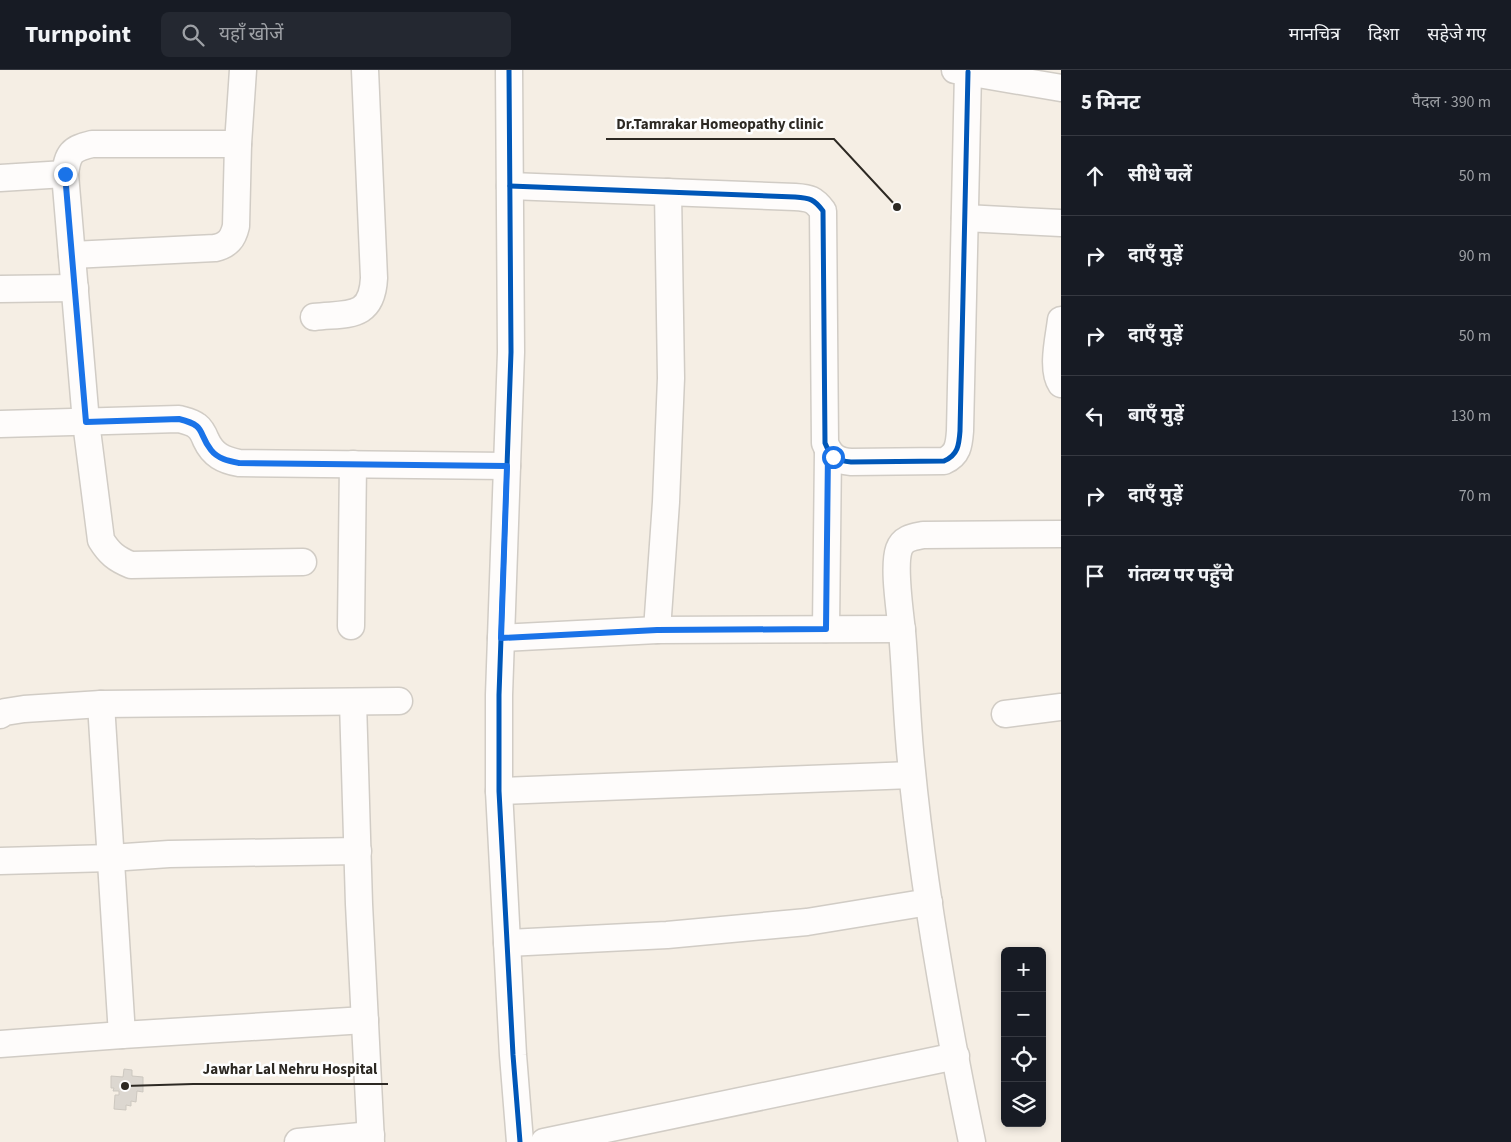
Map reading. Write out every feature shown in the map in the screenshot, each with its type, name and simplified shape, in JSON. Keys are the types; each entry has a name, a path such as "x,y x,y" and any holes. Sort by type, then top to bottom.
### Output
{"street":[{"path":"72,255 215,248 227,244 232,239 236,226 238,144 243,70"},
{"path":"314,317 355,312 363,309 372,297 374,278 365,70"},
{"path":"509,70 511,352 499,695 499,791 513,1054 520,1142"},
{"path":"510,186 810,198 815,201 823,211 825,443 828,451 833,457 851,462 944,461 951,458 957,451 960,431 965,218 961,71 1061,88"},
{"path":"238,144 92,144 79,147 70,153 65,174 86,422 101,540 108,551 118,560 131,565 303,562"},
{"path":"0,178 65,174"},
{"path":"657,630 666,502 670,378 668,192"},
{"path":"965,218 1061,223"},
{"path":"0,289 75,288"},
{"path":"1061,320 1056,365 1061,384"},
{"path":"0,424 179,419 199,427 211,450 218,456 227,461 239,463 507,466"},
{"path":"826,629 828,451"},
{"path":"351,626 353,464"},
{"path":"972,1142 922,856 912,775 896,562 901,544 908,538 923,535 1061,534"},
{"path":"501,638 657,630 902,629"},
{"path":"298,1142 371,1139 353,702"},
{"path":"0,715 5,712 24,709 101,704 399,702"},
{"path":"101,704 122,1035"},
{"path":"1005,714 1061,707"},
{"path":"499,791 912,775"},
{"path":"0,861 180,854 358,851"},
{"path":"507,943 686,934 807,922 930,902"},
{"path":"0,1044 365,1020"},
{"path":"544,1142 956,1056"}],"building":[{"path":"124,1069 132,1070 132,1076 143,1077 143,1092 137,1091 136,1102 131,1101 131,1106 126,1105 126,1110 114,1109 115,1095 119,1095 119,1091 113,1091 114,1088 111,1088 111,1076 123,1077"}],"cycle path":[{"path":"509,70 511,352 499,695 499,791 513,1055 520,1142"},
{"path":"510,186 795,197 814,202 823,211 825,443 827,448 835,457 851,462 944,461 955,453 960,431 968,72"}],"place":[{"name":"Dr.Tamrakar Homeopathy clinic","path":"897,207"},
{"name":"Jawhar Lal Nehru Hospital","path":"125,1086"}],"route":[{"path":"65,174 86,422 179,419 199,427 211,450 218,456 227,461 239,463 507,466 501,638 657,630 826,629 828,451 833,457"}]}
